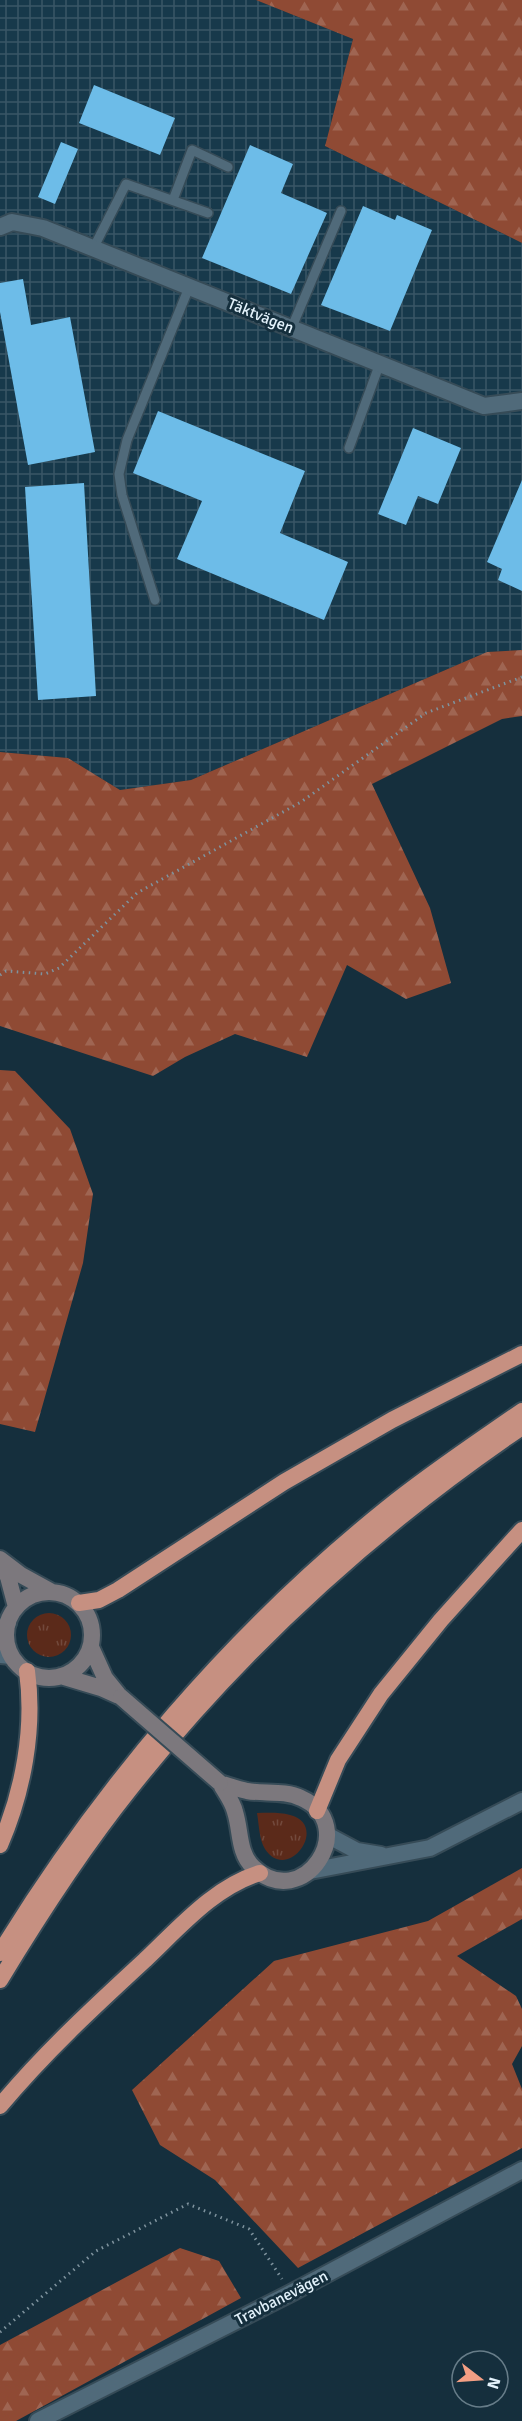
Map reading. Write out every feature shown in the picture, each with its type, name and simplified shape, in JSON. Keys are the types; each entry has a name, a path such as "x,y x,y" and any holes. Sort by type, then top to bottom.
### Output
{"highway":[{"path":"79,1603 99,1600 118,1590 284,1482 393,1420 522,1354"},
{"path":"0,1953 69,1847 119,1781 184,1703 253,1630 386,1509 522,1411"},
{"path":"0,1980 89,1844 130,1789 192,1715 323,1583 396,1520 468,1464 522,1427"},
{"path":"318,1811 338,1761 381,1694 441,1620 522,1530"},
{"path":"0,1845 16,1798 26,1754 30,1719 27,1671"},
{"path":"0,2106 43,2057 81,2019 214,1897 241,1879 260,1873"}],"main road":[{"path":"0,1561 52,1592 66,1595 79,1603 92,1627 91,1647 82,1663 61,1676"},
{"path":"0,1561 8,1576 16,1607"},
{"path":"52,1592 32,1595 16,1607 4,1626 7,1640 6,1655 27,1671 40,1677 61,1676 101,1688 121,1697"},
{"path":"91,1647 105,1678 121,1697 220,1783 235,1810 244,1854 260,1873 271,1878 287,1880 310,1871 321,1859 327,1835 318,1811 312,1804 295,1796 246,1791 220,1783"}],"street":[{"name":"Täktvägen","path":"0,226 12,222 43,228 190,285 484,406 522,401"},
{"path":"310,1871 397,1855 448,1841 522,1801"},
{"path":"327,1835 357,1851 397,1855"},
{"name":"Travbanevägen","path":"38,2421 291,2293 522,2170"}],"lane":[{"path":"173,200 192,150 228,167"},
{"path":"94,247 126,184 208,213"},
{"path":"292,327 341,211"},
{"path":"155,600 122,495 119,474 127,440 190,285"},
{"path":"349,448 380,363"}],"path":[{"path":"0,975 6,972 45,974 59,968 137,893 301,802 426,713 522,677"},
{"path":"0,2332 96,2251 188,2204 249,2229 291,2293"}],"shaded area":[{"path":"0,0 256,0 353,39 325,146 522,243 522,650 487,652 191,780 120,790 68,758 0,752"}],"green space":[{"path":"256,0 522,0 522,243 325,146 353,39"},
{"path":"522,650 522,716 502,719 372,784 430,908 451,983 406,999 347,965 307,1057 235,1034 185,1057 153,1076 0,1026 0,752 68,758 120,790 191,780 487,652"},
{"path":"0,1070 15,1071 70,1129 93,1194 83,1263 35,1432 0,1424"},
{"path":"49,1613 58,1614 65,1619 70,1626 70,1644 65,1651 58,1656 49,1657 40,1656 33,1651 28,1644 27,1635 28,1626 33,1619 40,1614"},
{"path":"257,1813 286,1814 301,1821 306,1829 306,1839 301,1849 294,1856 284,1860 274,1858 263,1845"},
{"path":"522,1868 522,1919 457,1956 516,1996 522,2009 522,2046 512,2064 522,2089 522,2148 298,2268 215,2180 160,2145 132,2090 274,1961 428,1921"},
{"path":"180,2248 219,2261 241,2298 16,2421 0,2421 0,2345"}],"building":[{"path":"94,85 175,118 160,155 79,123"},
{"path":"61,142 78,149 55,204 38,197"},
{"path":"250,145 293,164 281,193 327,213 291,294 202,258"},
{"path":"363,206 395,220 397,215 432,230 390,331 321,305"},
{"path":"23,279 31,325 70,317 95,452 28,465 0,312 0,283"},
{"path":"158,411 305,471 280,533 348,562 324,620 177,559 202,501 133,473"},
{"path":"413,428 461,448 438,504 418,496 406,525 378,514"},
{"path":"522,480 522,591 498,580 502,569 487,562"},
{"path":"84,483 96,696 38,700 25,487"}]}
